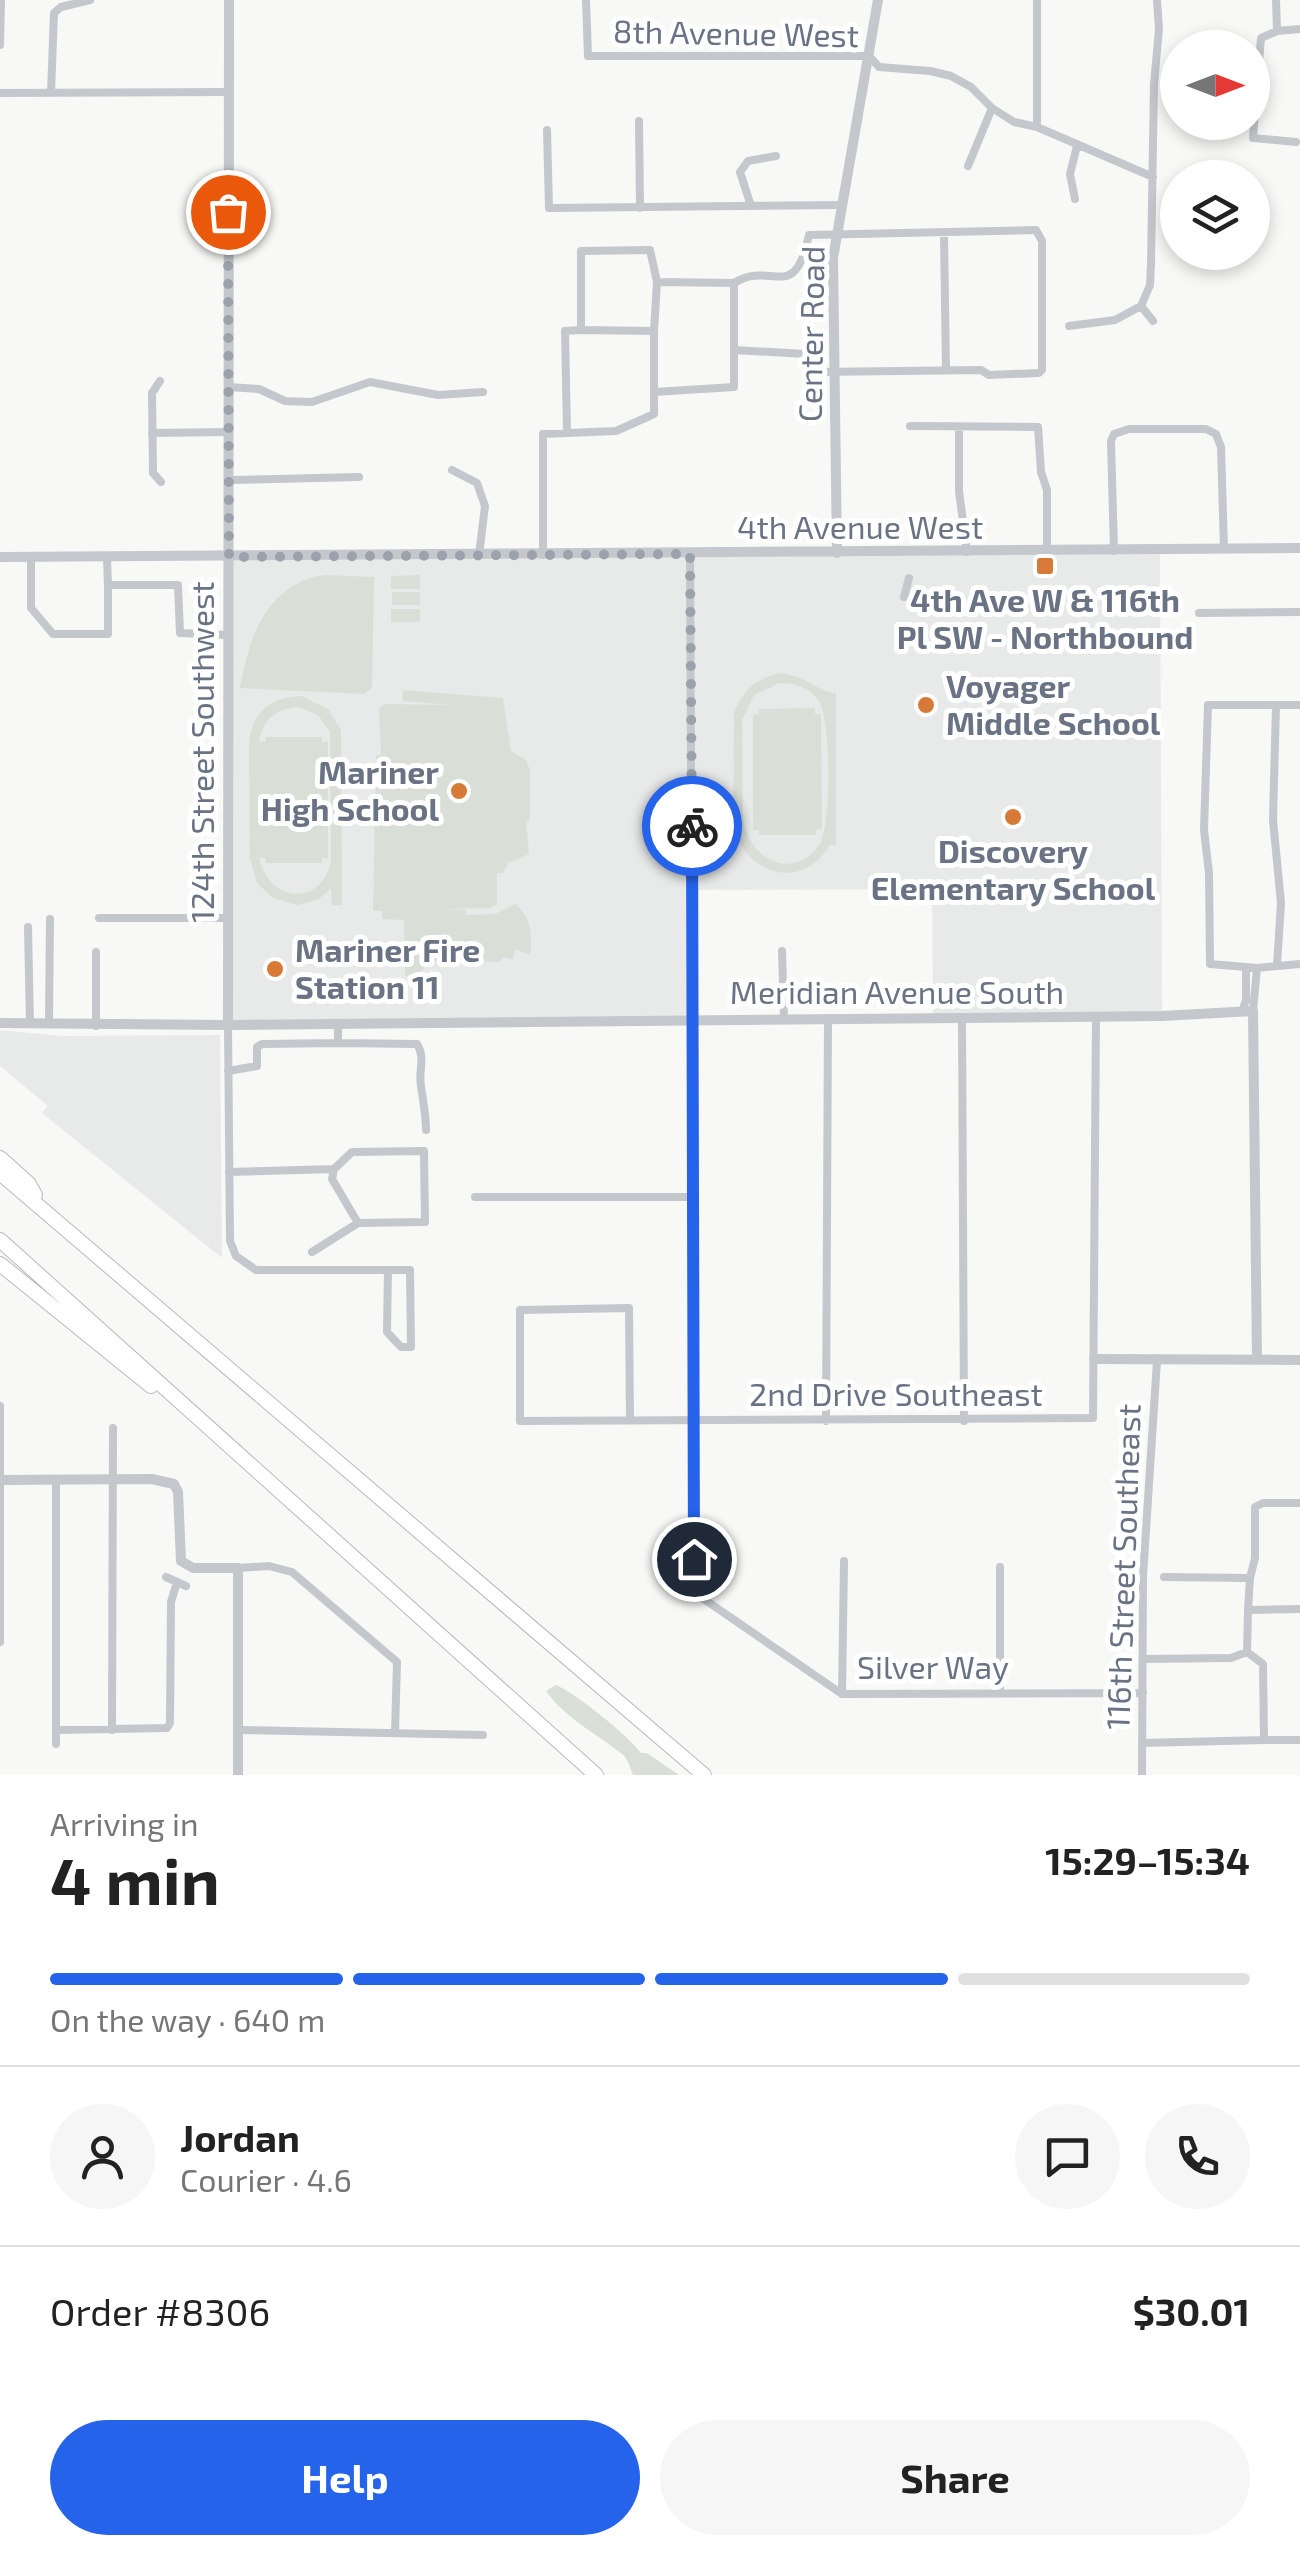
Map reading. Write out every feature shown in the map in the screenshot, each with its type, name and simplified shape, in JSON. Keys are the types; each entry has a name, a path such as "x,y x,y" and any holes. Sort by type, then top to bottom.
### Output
{"highway":[{"path":"0,1158 28,1184 44,1209"},
{"path":"0,1172 704,1775"},
{"path":"0,1240 596,1775"},
{"path":"0,1264 98,1346 226,1443"}],"street":[{"path":"0,45 1,0"},
{"path":"51,93 54,13 61,7 90,0"},
{"name":"124th Street Southwest","path":"228,1025 230,0"},
{"name":"8th Avenue West","path":"586,0 588,56 868,56 879,68 951,76 972,87 992,108 1014,122 1037,127 1153,177"},
{"name":"Center Road","path":"837,553 833,258 878,0"},
{"path":"1037,0 1037,127"},
{"path":"1069,326 1115,320 1141,306 1150,275 1157,0"},
{"path":"1276,0 1278,31"},
{"path":"1296,142 1253,138 1262,38 1278,31 1300,30"},
{"path":"0,93 229,92"},
{"path":"968,166 992,108"},
{"path":"639,121 640,208"},
{"path":"547,130 549,208 842,205"},
{"path":"1075,199 1070,174 1077,146"},
{"path":"751,206 740,172 748,161 776,156"},
{"path":"658,282 734,283 742,278 784,277 803,264 809,235 1036,230 1042,242 1042,370 1032,375 988,375 981,370 817,372 805,354 734,350"},
{"path":"944,233 946,370"},
{"path":"543,555 543,434 616,431 654,414 658,282 650,250 581,251 582,330"},
{"path":"654,392 734,387 734,283"},
{"path":"1141,306 1154,321"},
{"path":"567,433 565,332 654,331"},
{"path":"160,381 152,393 152,473 161,482"},
{"path":"228,387 260,389 285,401 312,402 370,382 438,396 483,392"},
{"path":"910,426 1038,427 1041,472 1047,490 1047,552"},
{"path":"959,428 959,491 967,552"},
{"path":"1114,551 1110,440 1114,434 1129,430 1206,428 1218,439 1224,548"},
{"path":"152,432 229,432"},
{"path":"452,470 476,483 486,506 480,555"},
{"path":"230,480 359,477"},
{"name":"4th Avenue West","path":"0,557 1300,548"},
{"path":"690,554 694,1421"},
{"path":"31,557 31,608 52,634 108,634 106,558"},
{"path":"904,598 909,578"},
{"path":"108,585 178,585 180,634 228,635"},
{"path":"1199,613 1300,612"},
{"path":"1300,704 1208,705 1204,830 1209,873 1210,964 1258,968 1300,964"},
{"path":"1276,705 1273,820 1281,903 1277,965"},
{"path":"49,1024 50,918"},
{"path":"99,918 227,918"},
{"path":"28,928 30,1024"},
{"path":"782,950 784,1018"},
{"path":"96,952 96,1026"},
{"path":"1246,967 1257,1360"},
{"path":"1247,1012 1258,968"},
{"name":"Meridian Avenue South","path":"0,1023 228,1025 1096,1017 1247,1012"},
{"path":"962,1017 964,1421"},
{"path":"1096,1017 1094,1359 1300,1360"},
{"path":"826,1420 828,1018"},
{"path":"338,1024 338,1043"},
{"path":"228,1025 230,1241 236,1256 256,1270 388,1270 410,1270 411,1348 402,1347 387,1332 388,1270"},
{"path":"228,1071 257,1066 257,1047 268,1042 417,1044 422,1053 420,1086 426,1100 426,1130"},
{"path":"312,1252 358,1223 425,1222 424,1151 352,1152 334,1169 332,1180 358,1223"},
{"path":"229,1172 334,1169"},
{"path":"475,1197 693,1198"},
{"name":"2nd Drive Southeast","path":"630,1421 629,1308 520,1310 520,1421 630,1421 694,1421 826,1420 964,1421 1092,1418 1094,1359"},
{"name":"116th Street Southeast","path":"1142,1775 1143,1576 1157,1360"},
{"path":"0,1406 1,1641"},
{"name":"Silver Way","path":"694,1421 695,1592 842,1694 1143,1692"},
{"path":"112,1730 114,1428"},
{"path":"1,1480 166,1480 174,1484 178,1492 180,1561 194,1568 269,1566 292,1572 397,1662 395,1732"},
{"path":"56,1480 56,1744"},
{"path":"1247,1652 1256,1507 1262,1503 1300,1504"},
{"path":"842,1694 844,1561"},
{"path":"1000,1567 1000,1692"},
{"path":"238,1568 238,1775"},
{"path":"1164,1576 1250,1578"},
{"path":"56,1730 161,1730 170,1724 172,1602 182,1584 166,1577"},
{"path":"1248,1610 1300,1609"},
{"path":"1144,1659 1231,1658 1247,1652"},
{"path":"1247,1652 1263,1664 1264,1740"},
{"path":"238,1730 483,1734"},
{"path":"1142,1743 1300,1740"}],"shaded area":[{"path":"1160,551 1162,1016 933,1017 932,889 693,890 691,1019 228,1025 229,557"},
{"path":"325,575 374,577 372,688 364,694 240,688 249,650 264,615 289,589"},
{"path":"420,575 420,589 391,589 391,576"},
{"path":"392,592 420,592 420,605 392,605"},
{"path":"391,609 420,609 420,622 391,622"},
{"path":"781,673 836,693 836,845 830,845 805,869 790,873 776,872 750,857 733,827 734,713 751,686","holes":["779,683 806,689 819,701 826,729 828,773 826,817 819,845 808,856 785,864 762,854 746,832 743,818 742,720 754,695"]},
{"path":"402,690 503,698 511,751 526,760 530,770 530,820 526,821 529,854 508,863 503,873 497,873 497,904 491,908 444,909 466,910 466,915 495,914 515,904 530,927 530,955 515,949 513,959 503,957 499,962 431,961 416,977 405,976 404,920 382,919 382,911 373,911 376,756 381,755 379,708 384,704 452,705 403,701"},
{"path":"301,696 328,709 341,730 342,905 332,905 331,888 319,899 298,905 273,898 257,883 250,858 251,732 265,708 281,699","holes":["298,707 318,715 330,732 331,862 317,887 295,894 273,884 259,858 265,858 266,863 322,863 322,858 328,858 328,742 322,742 322,737 266,737 265,742 259,741 267,721 283,710"]},
{"path":"815,708 815,714 821,714 822,829 816,830 816,835 759,835 759,830 753,830 753,715 759,714 759,709"},
{"path":"0,1030 62,1036 220,1035 222,1258 42,1113 48,1106 0,1066"},
{"path":"556,1685 601,1715 641,1753 647,1753 679,1775 633,1775 624,1756 554,1701 546,1691"}],"way so far":[{"path":"228,212 229,557 690,554 692,826"}],"place":[{"name":"4th Ave W & 116th Pl SW - Northbound","path":"1045,566"},
{"name":"Voyager Middle School","path":"926,705"},
{"name":"Mariner High School","path":"459,791"},
{"name":"Discovery Elementary School","path":"1013,817"},
{"name":"Mariner Fire Station 11","path":"275,969"}],"route":[{"path":"692,826 694,1559"}]}
